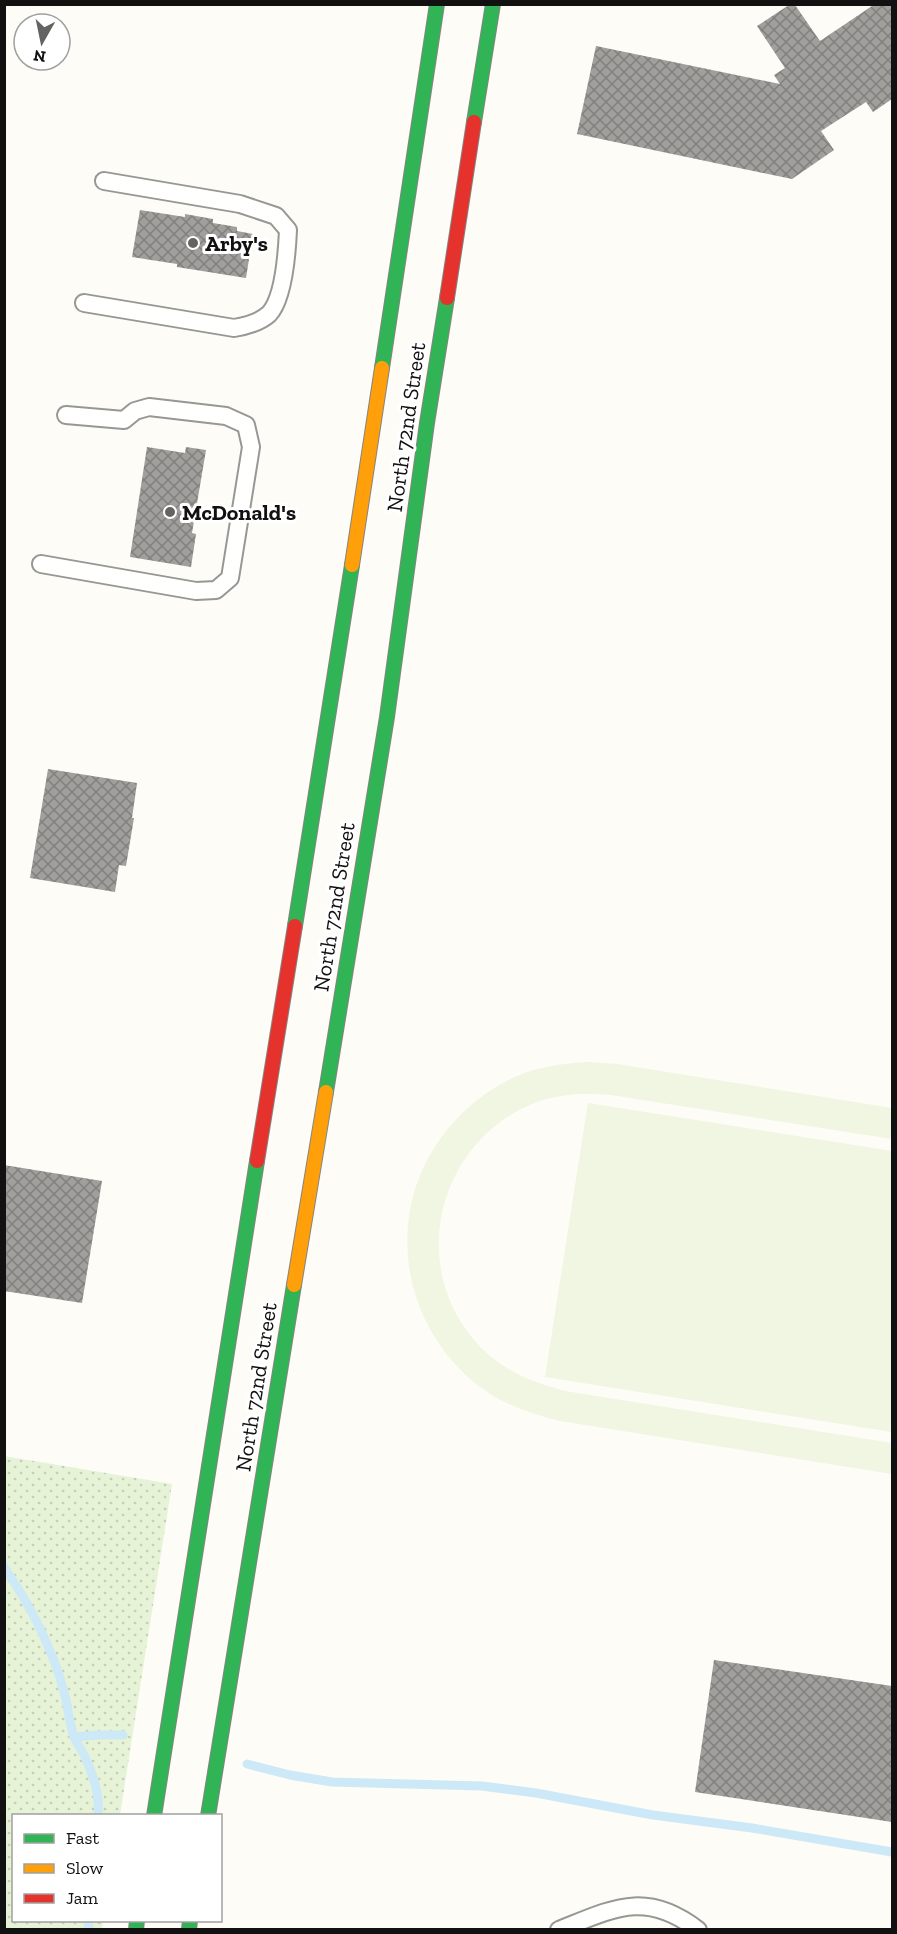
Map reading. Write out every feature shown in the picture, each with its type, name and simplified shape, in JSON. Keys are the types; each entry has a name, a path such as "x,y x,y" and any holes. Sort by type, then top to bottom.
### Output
{"main road":[{"name":"North 72nd Street","path":"154,1814 284,994 330,720 437,4"},
{"name":"North 72nd Street","path":"207,1814 385,727 427,423 493,4"}],"lane":[{"path":"84,303 234,328 252,325 270,313 281,289 288,230 276,216 240,204 104,181"},
{"path":"41,564 196,591 216,590 230,578 251,447 246,425 226,416 149,407 135,411 124,420 66,415"},
{"path":"559,1929 620,1908 644,1905 670,1912 698,1929"}],"green space":[{"path":"588,1062 617,1064 892,1108 892,1139 611,1095 567,1095 539,1101 518,1111 490,1130 462,1163 448,1191 441,1221 439,1252 444,1282 454,1311 472,1337 495,1360 511,1371 565,1391 892,1443 892,1474 560,1421 529,1412 499,1399 480,1387 452,1361 431,1330 416,1297 408,1262 408,1226 415,1191 429,1157 451,1125 478,1099 499,1085 541,1068"},
{"path":"588,1103 892,1151 892,1432 545,1377"},
{"path":"4,1456 172,1484 120,1814 12,1814 12,1922 103,1922 102,1929 5,1929"}],"building":[{"path":"875,4 892,4 892,99 873,112 866,102 821,131 834,150 792,179 577,134 596,46 780,84 774,75 785,68 757,26 789,5 795,5 820,41"},
{"path":"140,210 213,219 213,223 237,227 237,231 253,234 246,278 132,257"},
{"path":"147,447 185,453 186,447 206,450 192,533 196,534 191,567 130,557"},
{"path":"48,769 137,783 126,866 119,865 115,892 30,878"},
{"path":"4,1165 102,1181 82,1303 4,1291"},
{"path":"714,1660 892,1686 892,1822 695,1792"}],"waterway":[{"path":"4,1567 31,1611 54,1659 74,1737 93,1778 97,1793 98,1814"},
{"path":"74,1737 123,1735"},
{"path":"247,1764 290,1775 332,1782 482,1786 536,1793 653,1815 752,1828 892,1852"},
{"path":"88,1922 89,1930"}],"traffic: fast":[{"path":"382,368 437,4"},
{"path":"474,122 493,4"},
{"path":"326,1092 387,717 427,423 447,298"},
{"path":"295,926 352,565"},
{"path":"154,1814 257,1161"},
{"path":"208,1814 294,1285"},
{"path":"136,1930 137,1922"},
{"path":"189,1930 190,1922"}],"traffic: slow":[{"path":"352,565 382,368"},
{"path":"294,1285 326,1092"}],"traffic: jam":[{"path":"447,298 474,122"},
{"path":"257,1161 295,926"}],"place":[{"name":"Arby's","path":"193,243"},
{"name":"McDonald's","path":"170,512"}]}
